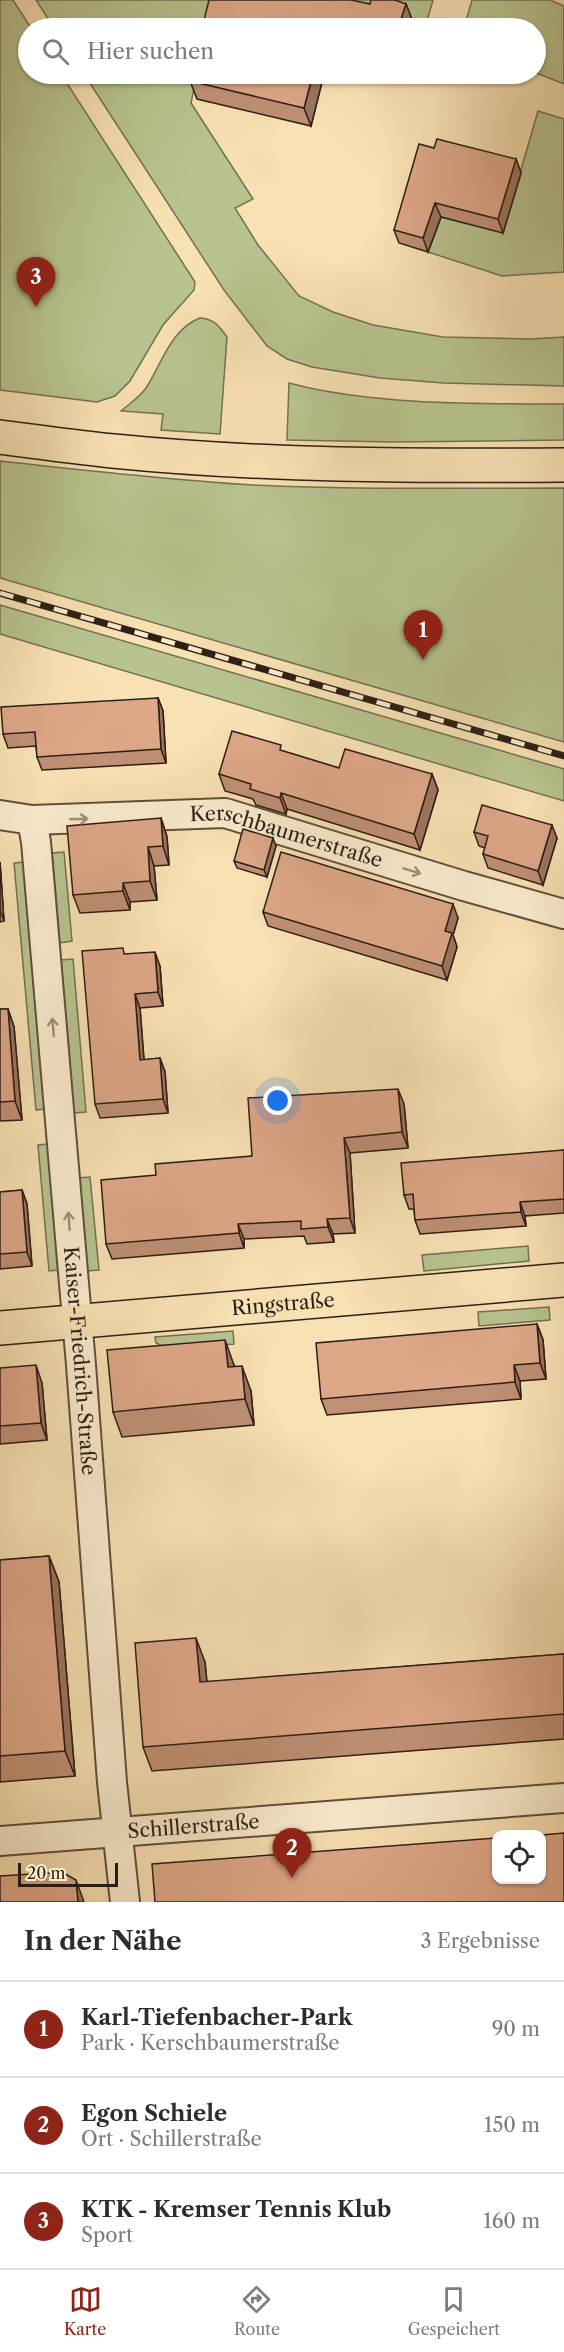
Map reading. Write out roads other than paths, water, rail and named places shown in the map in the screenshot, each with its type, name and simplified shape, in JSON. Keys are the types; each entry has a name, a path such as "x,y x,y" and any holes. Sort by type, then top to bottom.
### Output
{"main road":[{"path":"0,437 114,451 259,461 392,466 564,465"},
{"name":"Ringstraße","path":"0,1328 564,1280"}],"street":[{"name":"Kerschbaumerstraße","path":"0,815 32,820 225,813 564,914"},
{"name":"Kaiser-Friedrich-Straße","path":"32,820 36,842 63,1138 112,1782 125,1902"},
{"name":"Schillerstraße","path":"0,1841 564,1798"}],"railway":[{"path":"0,593 564,756"}],"place":[{"name":"KTK - Kremser Tennis Klub","path":"36,307"},
{"name":"Karl-Tiefenbacher-Park","path":"423,660"},
{"name":"Egon Schiele","path":"292,1878"}]}
